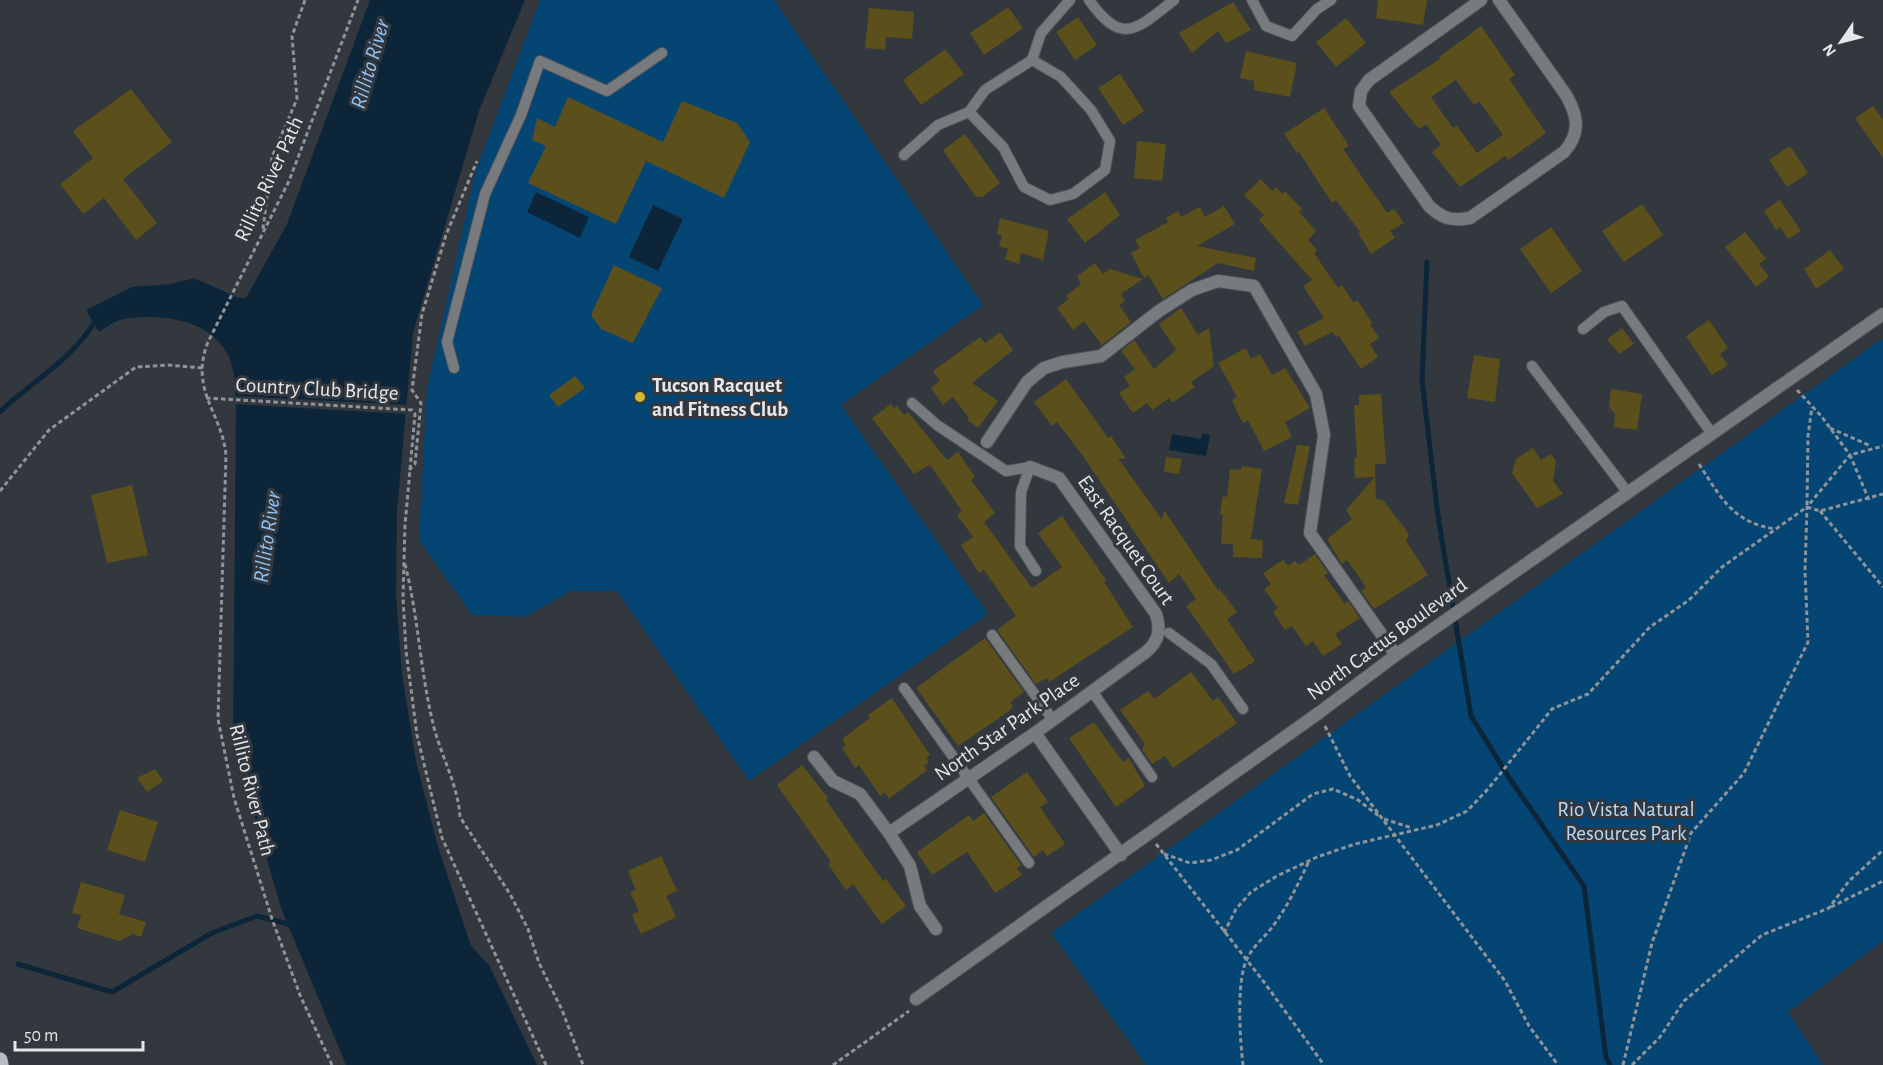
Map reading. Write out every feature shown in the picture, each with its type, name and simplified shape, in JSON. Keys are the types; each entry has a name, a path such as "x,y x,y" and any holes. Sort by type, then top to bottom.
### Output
{"main road":[{"path":"0,1060 1,1065"}],"street":[{"path":"1481,0 1370,80 1361,91 1359,106 1429,206 1441,217 1454,221 1470,218 1564,152 1572,144 1577,126 1573,106 1499,0"},
{"path":"987,441 1027,382 1044,368 1063,362 1101,356 1159,311 1192,290 1218,280 1254,286 1316,394 1324,435 1310,533 1396,655"},
{"name":"North Cactus Boulevard","path":"916,999 1320,712 1396,655 1883,314"},
{"name":"East Racquet Court","path":"1030,467 1059,478 1156,614 1163,633 1155,645 1146,652"},
{"name":"North Star Park Place","path":"889,833 1035,733 1146,652"},
{"path":"1035,733 1120,855"},
{"path":"814,757 833,781 860,794 889,833 910,866 920,906 936,929"}],"lane":[{"path":"904,155 938,126 969,112 985,90 1032,60 1041,33 1070,0"},
{"path":"1089,0 1101,16 1117,28 1136,29 1173,0"},
{"path":"1252,0 1266,26 1292,36 1317,9 1330,0"},
{"path":"454,369 447,342 485,194 521,115 540,61 608,91 662,53"},
{"path":"969,112 1003,147 1024,187 1050,200 1073,194 1105,170 1110,141 1091,110 1061,77 1032,60"},
{"path":"1583,329 1604,312 1622,306 1712,434"},
{"path":"1532,366 1628,493"},
{"path":"912,403 937,425 1006,471 1030,467 1021,492 1020,546 1036,571"},
{"path":"1163,633 1210,664 1243,709"},
{"path":"992,635 1053,720"},
{"path":"904,688 1029,863"},
{"path":"1092,691 1152,777"}],"path":[{"path":"262,232 271,164 297,99 297,74 292,36 305,0"},
{"name":"Rillito River Path","path":"332,1065 300,995 272,919 234,798 218,719 226,455 220,429 206,398 202,368 208,342 297,163 358,0"},
{"path":"477,161 446,235 422,314 412,390 421,403 415,464 410,470 404,559 406,651 417,735 442,838 464,891 546,1065"},
{"path":"0,491 49,430 136,367 168,365 202,368"},
{"path":"1790,379 1850,455 1869,500"},
{"name":"Country Club Bridge","path":"206,398 412,410 415,414 410,470"},
{"path":"1623,1065 1652,943 1691,833 1744,773 1808,642 1805,571 1808,436 1812,406"},
{"path":"1830,428 1872,447"},
{"path":"1224,933 1236,909 1251,892 1309,861 1355,844 1437,825 1467,811 1488,789 1552,709 1588,694 1650,627 1689,600 1722,567 1807,507 1850,455 1872,447 1883,446"},
{"path":"1699,464 1733,512 1755,526 1778,529"},
{"path":"1807,507 1820,511 1869,500 1883,494"},
{"path":"1820,511 1883,586"},
{"path":"404,559 412,592 432,722 459,803 460,817 510,894 528,929 539,963 562,1010 583,1065"},
{"path":"1320,712 1350,776 1505,981 1529,1026 1558,1065"},
{"path":"1162,853 1190,863 1211,860 1237,850 1313,794 1333,789 1358,800 1382,819 1414,829"},
{"path":"1149,834 1246,959 1324,1065"},
{"path":"1829,908 1849,881 1883,850"},
{"path":"1244,1065 1240,1012 1246,959 1274,925 1294,893 1309,861"},
{"path":"1632,1065 1660,1037 1684,1002 1762,934 1829,908 1883,881"},
{"path":"833,1065 907,1015 916,999"}],"green space":[{"name":"Tucson Racquet and Fitness Club","path":"540,0 774,0 983,305 841,405 988,614 749,781 617,591 571,591 525,617 472,615 419,540 427,389 476,170"},
{"name":"Rio Vista Natural Resources Park","path":"1883,338 1883,941 1788,1012 1823,1065 1146,1065 1051,933"}],"water":[{"name":"Rillito River","path":"370,0 525,0 479,111 413,333 397,511 396,595 402,674 416,761 438,847 471,946 489,965 537,1065 346,1065 281,908 233,742 236,406 235,380 231,361 220,343 209,333 183,321 138,317 115,322 99,332 86,310 132,287 170,284 194,278 239,298 246,298 287,224"},
{"path":"536,192 589,217 580,238 527,212"},
{"path":"653,205 683,219 658,271 629,257"},
{"path":"1172,434 1201,439 1202,434 1210,435 1206,456 1169,450"}],"pier":[{"path":"233,396 409,405 408,414 233,404"}],"building":[{"path":"1378,0 1427,0 1423,25 1376,18"},
{"path":"1233,2 1251,30 1226,43 1218,31 1192,53 1179,33"},
{"path":"1008,7 1023,28 984,55 970,33"},
{"path":"869,8 914,12 912,39 886,37 885,50 865,48"},
{"path":"1078,17 1097,45 1075,60 1056,32"},
{"path":"1346,18 1366,43 1336,67 1316,42"},
{"path":"1481,26 1515,75 1509,79 1546,133 1508,160 1505,156 1460,187 1432,152 1441,145 1426,124 1419,129 1389,92 1440,59 1439,57","holes":["1456,80 1474,105 1479,101 1503,135 1477,153 1457,126 1453,128 1431,97"]},
{"path":"947,48 946,50 964,74 921,105 903,80"},
{"path":"1246,51 1297,63 1290,97 1254,90 1254,81 1240,78"},
{"path":"1120,74 1144,111 1123,125 1098,88"},
{"path":"131,89 172,142 123,179 157,223 136,240 104,198 83,214 60,184 93,158 73,131"},
{"path":"568,97 663,142 682,101 737,123 750,142 724,198 646,161 616,224 528,183 546,146 532,140 537,118 555,127"},
{"path":"1873,106 1883,120 1883,158 1855,118"},
{"path":"1324,108 1349,146 1343,149 1387,213 1394,209 1404,223 1390,231 1395,238 1371,254 1358,233 1360,232 1336,200 1332,203 1299,152 1297,153 1284,134"},
{"path":"965,134 1000,183 982,197 976,197 943,150"},
{"path":"1137,141 1166,144 1162,181 1134,178"},
{"path":"1790,146 1808,173 1787,187 1769,160"},
{"path":"1261,179 1272,191 1276,187 1282,194 1285,191 1302,209 1299,212 1316,231 1308,240 1317,250 1314,253 1338,288 1342,285 1353,302 1358,301 1372,323 1370,324 1379,338 1370,344 1378,357 1361,369 1339,336 1337,337 1332,332 1305,346 1297,332 1324,318 1303,286 1312,280 1259,220 1264,215 1244,195"},
{"path":"1105,192 1120,215 1085,243 1067,219"},
{"path":"1780,200 1801,231 1788,239 1780,227 1776,230 1764,211"},
{"path":"1642,204 1663,235 1624,262 1602,231"},
{"path":"1224,206 1235,224 1197,246 1256,258 1254,271 1218,263 1163,299 1148,275 1144,278 1131,253 1140,248 1135,240 1168,222 1166,218 1178,211 1181,217 1200,207 1205,217"},
{"path":"1000,218 1049,231 1043,260 1021,253 1019,264 1005,259 1008,249 999,246 1002,236 997,234"},
{"path":"1551,227 1582,271 1551,293 1520,249"},
{"path":"1745,232 1766,259 1759,264 1769,277 1756,287 1725,247"},
{"path":"1830,250 1844,269 1816,289 1804,269"},
{"path":"1095,263 1103,274 1110,269 1143,279 1121,294 1125,301 1119,305 1131,322 1102,345 1084,321 1073,330 1057,308 1069,299 1066,296 1081,284 1077,276"},
{"path":"614,265 662,288 633,343 601,329 591,315"},
{"path":"1181,308 1198,335 1209,328 1214,366 1191,382 1195,387 1172,403 1169,398 1152,410 1147,403 1133,413 1119,393 1130,386 1124,377 1135,369 1121,351 1134,340 1154,369 1176,350 1159,324"},
{"path":"1709,320 1728,348 1720,354 1728,365 1712,375 1686,336"},
{"path":"1622,328 1634,344 1619,354 1607,339"},
{"path":"1000,332 1013,350 972,383 998,401 978,428 967,420 969,418 953,397 943,405 931,388 940,381 933,371 980,337 985,343"},
{"path":"1246,348 1251,359 1260,354 1272,375 1285,368 1310,408 1285,422 1292,437 1264,451 1248,420 1243,423 1237,412 1232,400 1237,397 1218,363"},
{"path":"1474,355 1500,359 1495,402 1467,398"},
{"path":"575,376 585,388 558,407 549,395"},
{"path":"1066,379 1108,438 1111,436 1126,459 1118,458 1162,520 1164,510 1219,592 1219,588 1237,612 1227,619 1255,661 1234,674 1186,606 1196,599 1179,574 1169,583 1083,456 1057,422 1052,426 1034,402"},
{"path":"1611,389 1642,394 1637,430 1614,427 1615,414 1609,407"},
{"path":"1381,394 1386,464 1375,464 1376,499 1383,500 1406,530 1409,535 1406,541 1428,575 1374,609 1361,591 1366,587 1347,560 1342,564 1327,539 1352,519 1346,510 1375,477 1355,478 1354,458 1357,458 1354,405 1359,405 1359,395"},
{"path":"891,404 894,408 897,406 904,415 908,412 947,460 958,452 975,477 971,480 995,513 984,522 1032,588 1062,567 1038,533 1062,516 1106,580 1104,582 1133,627 1049,682 1046,678 1036,684 997,630 1016,616 984,570 979,573 961,545 973,537 957,515 962,511 930,465 914,474 872,418"},
{"path":"1297,445 1310,446 1298,505 1284,503"},
{"path":"1533,448 1541,460 1551,454 1556,461 1553,481 1563,494 1537,508 1512,473 1516,459"},
{"path":"1166,457 1182,459 1179,474 1164,472"},
{"path":"1241,466 1262,469 1251,539 1263,540 1262,558 1233,557 1233,544 1221,544 1223,515 1220,514 1223,496 1227,497 1230,469 1241,470"},
{"path":"132,485 148,555 107,563 91,495"},
{"path":"1315,554 1328,573 1324,575 1345,604 1348,601 1360,618 1335,634 1342,644 1323,656 1313,641 1306,646 1292,626 1285,630 1273,612 1278,608 1264,589 1271,584 1263,573 1283,560 1288,566 1295,561 1299,565"},
{"path":"985,638 1024,692 1010,702 1013,706 1008,712 958,746 916,688"},
{"path":"1191,672 1213,701 1218,697 1237,723 1173,768 1165,756 1152,764 1142,749 1145,744 1120,710 1148,691 1154,699"},
{"path":"892,698 930,755 926,758 929,762 924,766 927,770 889,799 885,792 880,796 859,765 855,768 842,748 846,745 842,739 870,718 868,715"},
{"path":"1094,722 1123,762 1129,758 1145,786 1116,807 1069,738"},
{"path":"802,765 828,798 826,800 883,881 886,879 906,906 882,924 853,884 846,890 828,864 831,862 777,785"},
{"path":"155,769 163,781 147,792 137,778"},
{"path":"1027,772 1048,802 1040,807 1065,844 1047,856 1043,850 1034,857 991,797"},
{"path":"120,810 158,822 145,862 107,850"},
{"path":"984,813 1021,865 1017,868 1022,875 995,893 967,852 932,875 917,852 969,815 973,821"},
{"path":"661,856 677,891 666,896 676,917 641,934 632,915 639,911 630,892 636,890 628,871"},
{"path":"81,882 125,895 119,914 146,922 141,937 133,934 119,941 77,928 81,915 72,913"}],"waterway":[{"path":"1427,262 1422,380 1438,516 1471,716 1508,776 1584,886 1606,1057 1610,1065"},
{"path":"0,412 65,357 88,332 97,318"},
{"path":"18,964 112,992 212,933 257,916 292,925"}],"place":[{"name":"Tucson Racquet and Fitness Club","path":"640,397"}]}
